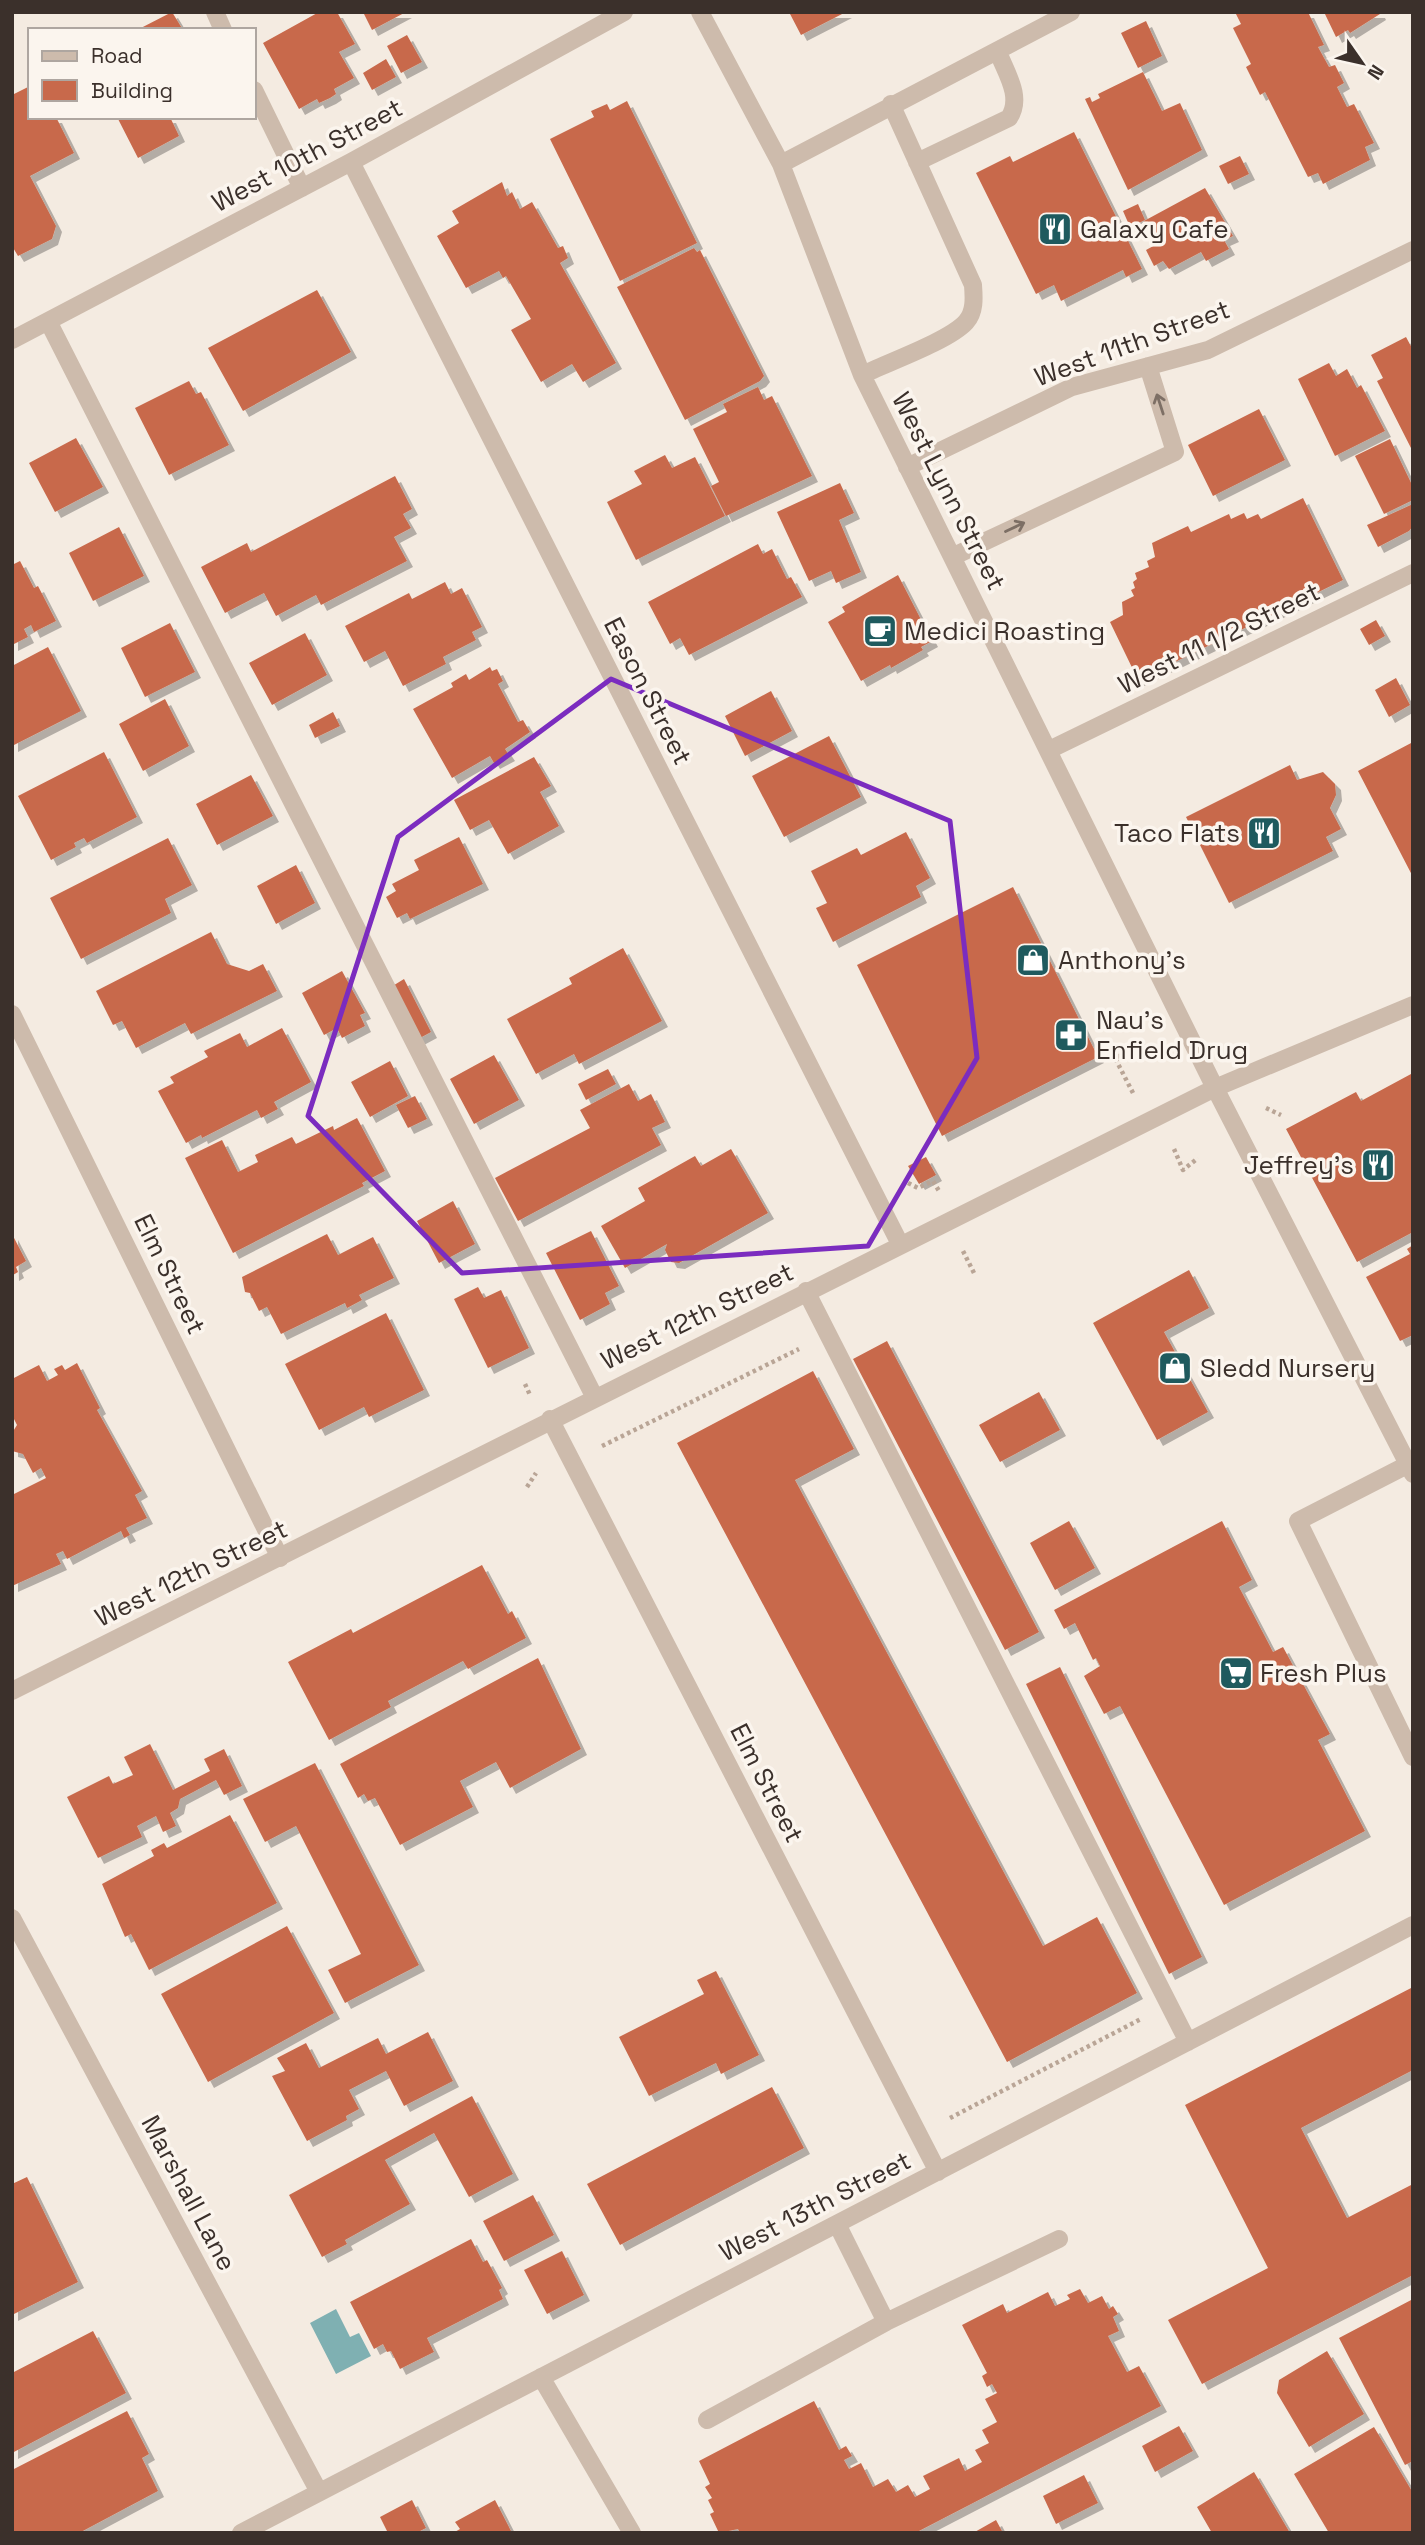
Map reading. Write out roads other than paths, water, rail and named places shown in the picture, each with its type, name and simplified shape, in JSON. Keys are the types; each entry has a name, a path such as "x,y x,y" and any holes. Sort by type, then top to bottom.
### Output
{"street":[{"path":"215,12 222,28"},
{"name":"West 10th Street","path":"12,340 351,162 624,12"},
{"name":"West Lynn Street","path":"700,12 781,164 862,375 954,556 1215,1088 1411,1467"},
{"path":"781,164 1071,12"},
{"path":"917,162 1009,118 1015,109 1015,96 998,52"},
{"path":"256,94 302,188"},
{"path":"862,375 949,334 967,322 974,304 973,285 891,104"},
{"name":"Eason Street","path":"351,162 900,1244"},
{"name":"West 11th Street","path":"907,467 1072,387 1208,350 1413,250"},
{"path":"48,321 594,1396"},
{"path":"954,556 1175,452 1148,366"},
{"name":"West 11 1/2 Street","path":"1049,750 1413,573"},
{"name":"West 12th Street","path":"12,1691 280,1558 594,1396 1215,1088 1413,1005"},
{"name":"Elm Street","path":"12,1014 280,1558"},
{"path":"806,1291 1188,2042"},
{"name":"Elm Street","path":"550,1419 938,2172"},
{"path":"1411,1467 1298,1521 1413,1757"},
{"name":"Marshall Lane","path":"12,1918 319,2492"},
{"name":"West 13th Street","path":"241,2533 1413,1925"},
{"path":"836,2224 886,2322"},
{"path":"707,2420 886,2322 1059,2239"},
{"path":"541,2377 632,2533"}],"water":[{"path":"336,2309 350,2337 359,2333 371,2356 336,2374 310,2323"}],"place":[{"name":"Galaxy Cafe","path":"1055,229"},
{"name":"Medici Roasting","path":"880,631"},
{"name":"Taco Flats","path":"1264,833"},
{"name":"Anthony's","path":"1033,960"},
{"name":"Nau's Enfield Drug","path":"1071,1035"},
{"name":"Jeffrey's","path":"1378,1165"},
{"name":"Sledd Nursery","path":"1175,1368"},
{"name":"Fresh Plus","path":"1236,1673"}]}
